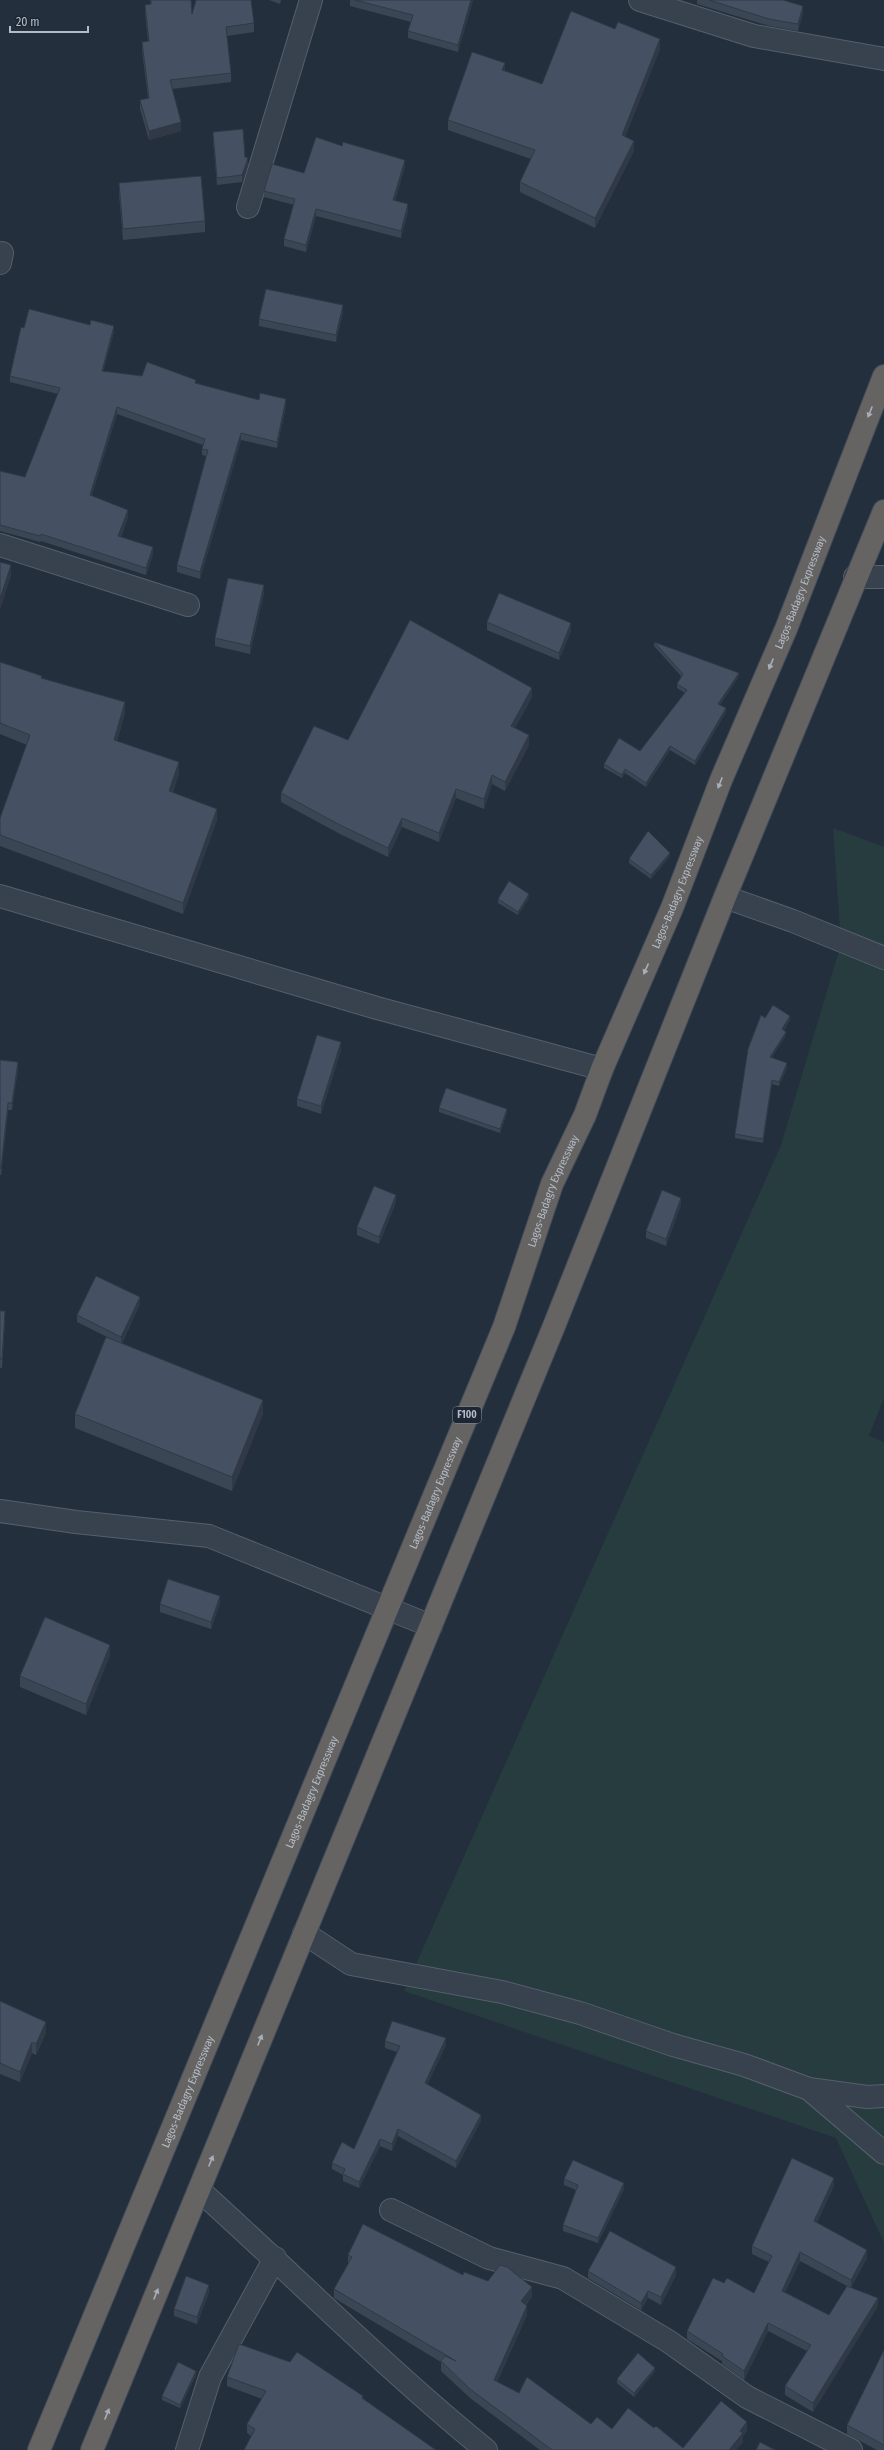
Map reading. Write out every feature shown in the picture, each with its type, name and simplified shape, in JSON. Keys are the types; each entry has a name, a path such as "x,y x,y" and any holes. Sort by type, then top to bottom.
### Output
{"highway":[{"name":"Lagos-Badagry Expressway","path":"39,2450 504,1327 552,1184 585,1115 602,1069 672,908 721,780 786,629 884,376"},
{"path":"92,2450 554,1326 725,897 840,621 855,577 884,512"}],"street":[{"path":"248,207 311,0"},
{"path":"640,0 754,36 884,59"},
{"path":"0,545 188,605"},
{"path":"855,577 884,577"},
{"path":"0,896 377,1008 602,1069"},
{"path":"725,897 793,921 884,958"},
{"path":"0,1511 76,1522 209,1536 431,1626"},
{"path":"304,1933 351,1964 502,1992 580,2013 744,2065 809,2089 867,2098 884,2096"},
{"path":"809,2089 884,2153"},
{"path":"199,2190 275,2258 432,2406 486,2450"},
{"path":"391,2210 489,2258 563,2278 668,2342 747,2397 850,2450"},
{"path":"187,2450 210,2377 275,2258"}],"green space":[{"path":"833,828 884,847 884,1398 869,1436 884,1442 884,2243 836,2138 404,1991 781,1145 841,944"}],"building":[{"path":"151,0 191,0 192,14 196,0 251,0 254,23 226,27 231,73 170,80 181,122 149,131 140,100 149,98 142,42 149,41 145,5 151,4"},
{"path":"355,0 471,0 458,45 408,31 413,15"},
{"path":"709,0 783,0 803,6 798,24 769,19"},
{"path":"571,11 615,29 618,22 660,39 622,135 634,141 595,218 520,182 535,150 448,120 472,52 505,63 502,70 542,84"},
{"path":"243,129 245,157 248,158 242,175 217,178 213,132"},
{"path":"316,137 342,146 343,142 405,160 393,200 408,204 401,231 316,209 306,245 284,239 295,199 264,191 272,164 304,173"},
{"path":"201,176 205,221 123,229 119,183"},
{"path":"266,289 343,305 336,335 259,319"},
{"path":"29,309 90,325 91,320 114,326 102,371 142,376 147,362 196,380 195,383 259,400 260,393 286,399 277,442 241,433 200,572 177,565 208,450 202,449 205,439 117,407 90,495 128,510 118,536 153,547 146,568 41,534 40,536 0,525 0,471 25,477 60,388 10,376 21,327 24,328"},
{"path":"0,562 11,565 0,599"},
{"path":"228,578 264,585 250,646 215,638"},
{"path":"499,593 571,623 559,653 487,622"},
{"path":"410,620 532,688 511,726 529,735 505,782 492,775 484,799 456,789 439,833 402,818 388,848 340,825 281,793 314,726 348,740"},
{"path":"654,642 739,673 718,704 726,708 695,761 670,746 646,783 625,769 622,775 604,764 619,738 640,751 687,690 677,684 683,674"},
{"path":"0,662 42,676 41,678 125,702 114,740 179,762 169,791 217,809 183,903 0,835 0,818 30,735 0,723"},
{"path":"648,831 670,853 651,875 629,859"},
{"path":"509,881 529,894 518,912 498,899"},
{"path":"773,1005 790,1016 782,1029 786,1032 770,1057 787,1063 779,1082 772,1080 763,1139 735,1134 748,1049 761,1015 765,1018"},
{"path":"317,1035 341,1042 321,1106 297,1099"},
{"path":"0,1060 18,1062 12,1103 8,1103 1,1168 0,1168"},
{"path":"446,1088 507,1109 500,1129 439,1108"},
{"path":"374,1186 396,1195 379,1237 357,1227"},
{"path":"662,1190 681,1198 666,1239 646,1231"},
{"path":"96,1276 140,1297 121,1337 77,1315"},
{"path":"0,1311 5,1311 2,1359 0,1359"},
{"path":"106,1337 263,1400 232,1477 75,1414"},
{"path":"168,1579 220,1596 211,1622 160,1604"},
{"path":"45,1617 110,1645 86,1704 20,1676"},
{"path":"0,2001 46,2022 36,2044 32,2042 20,2072 0,2063"},
{"path":"392,2021 446,2038 425,2083 481,2115 456,2161 398,2129 392,2144 380,2139 359,2182 343,2174 345,2169 332,2163 342,2142 354,2149 400,2046 385,2041"},
{"path":"792,2158 834,2178 814,2221 867,2250 851,2280 800,2252 782,2291 829,2315 847,2286 878,2298 813,2403 785,2386 811,2345 768,2323 744,2371 722,2356 723,2354 687,2331 713,2278 724,2283 727,2278 754,2293 772,2256 752,2246"},
{"path":"573,2160 624,2183 598,2238 563,2225 578,2185 564,2179"},
{"path":"363,2224 463,2275 464,2272 488,2281 500,2265 507,2267 532,2287 521,2301 527,2306 494,2380 519,2393 527,2377 591,2424 597,2417 612,2429 628,2408 654,2428 656,2426 683,2448 721,2401 747,2422 740,2431 743,2433 729,2450 552,2450 470,2389 441,2361 445,2356 456,2361 334,2289 352,2257 348,2255"},
{"path":"610,2231 676,2267 661,2297 648,2291 641,2303 588,2271"},
{"path":"186,2276 209,2285 197,2317 174,2309"},
{"path":"239,2344 290,2362 297,2352 363,2396 362,2398 436,2450 244,2450 255,2429 247,2424 266,2391 227,2377"},
{"path":"884,2350 884,2445 847,2425"},
{"path":"638,2353 655,2368 634,2393 617,2379"},
{"path":"178,2362 196,2371 180,2405 162,2396"},
{"path":"760,2442 775,2450 756,2450"}]}
